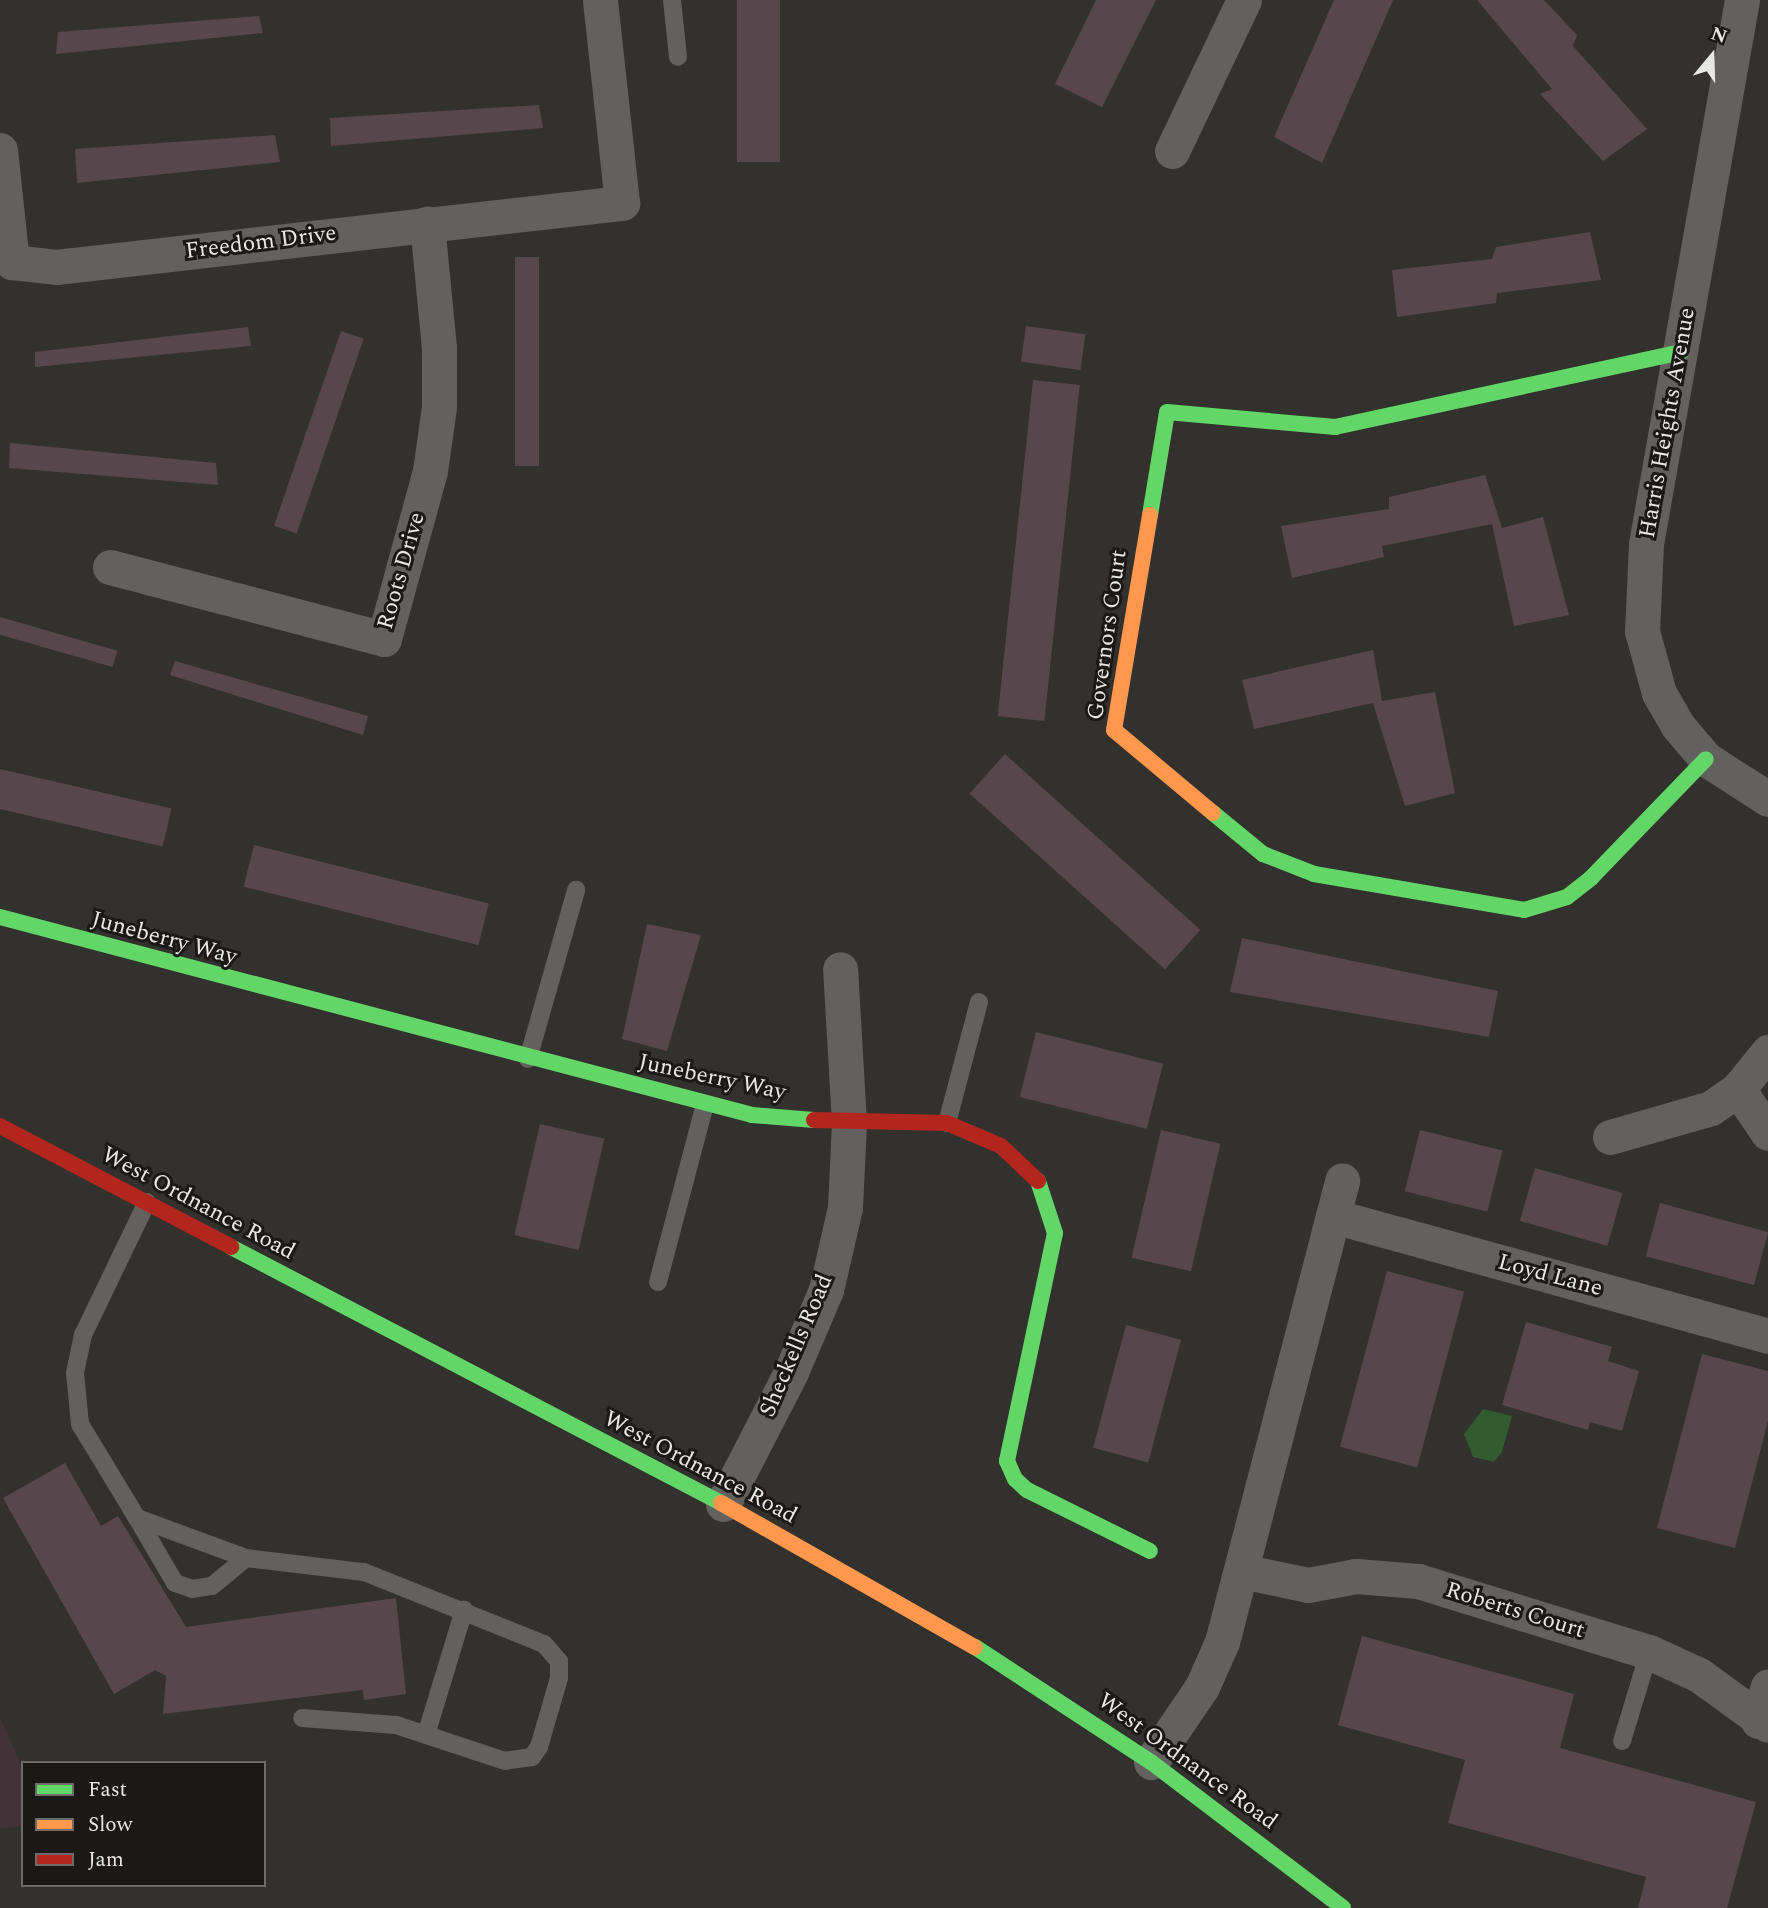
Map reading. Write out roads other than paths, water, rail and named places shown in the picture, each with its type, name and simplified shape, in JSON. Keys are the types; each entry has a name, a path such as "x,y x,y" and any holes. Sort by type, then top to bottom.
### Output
{"street":[{"name":"Freedom Drive","path":"0,150 6,267 56,267 622,203 600,0"},
{"path":"1172,151 1244,0"},
{"name":"Harris Heights Avenue","path":"1742,0 1646,544 1642,631 1659,693 1706,759 1768,799"},
{"name":"Roots Drive","path":"110,567 384,639 430,471 439,407 439,348 427,224"},
{"name":"Governors Court","path":"1681,352 1335,427 1167,412 1114,730 1263,854 1314,874 1524,910 1567,897 1591,877 1706,759"},
{"name":"Juneberry Way","path":"0,917 528,1059 752,1115 849,1124 947,1123 1001,1146 1039,1182 1051,1208 1055,1233 1052,1262 1009,1433 1007,1461 1015,1479 1027,1490 1150,1551"},
{"name":"Sheckells Road","path":"723,1504 791,1372 826,1290 845,1208 849,1124 840,969"},
{"path":"1610,1137 1711,1108 1738,1088 1768,1052"},
{"path":"1738,1088 1768,1133"},
{"name":"West Ordnance Road","path":"0,1126 723,1504 1024,1675 1151,1762 1343,1908"},
{"path":"1151,1762 1202,1687 1222,1642 1342,1180"},
{"name":"Loyd Lane","path":"1332,1216 1768,1336"},
{"name":"Roberts Court","path":"1242,1571 1308,1585 1356,1576 1418,1581 1649,1652 1699,1675 1763,1723"},
{"path":"1763,1723 1768,1686"}],"lane":[{"path":"672,0 678,57"},
{"path":"528,1059 576,890"},
{"path":"947,1123 979,1002"},
{"path":"658,1282 705,1104"},
{"path":"147,1202 83,1335 75,1373 80,1424 175,1583 192,1589 212,1586 246,1558"},
{"path":"137,1518 246,1558 365,1572 544,1644 559,1661 559,1678 539,1747 531,1758 505,1761 396,1725 302,1718"},
{"path":"426,1735 464,1610"},
{"path":"1622,1741 1649,1652"}]}
